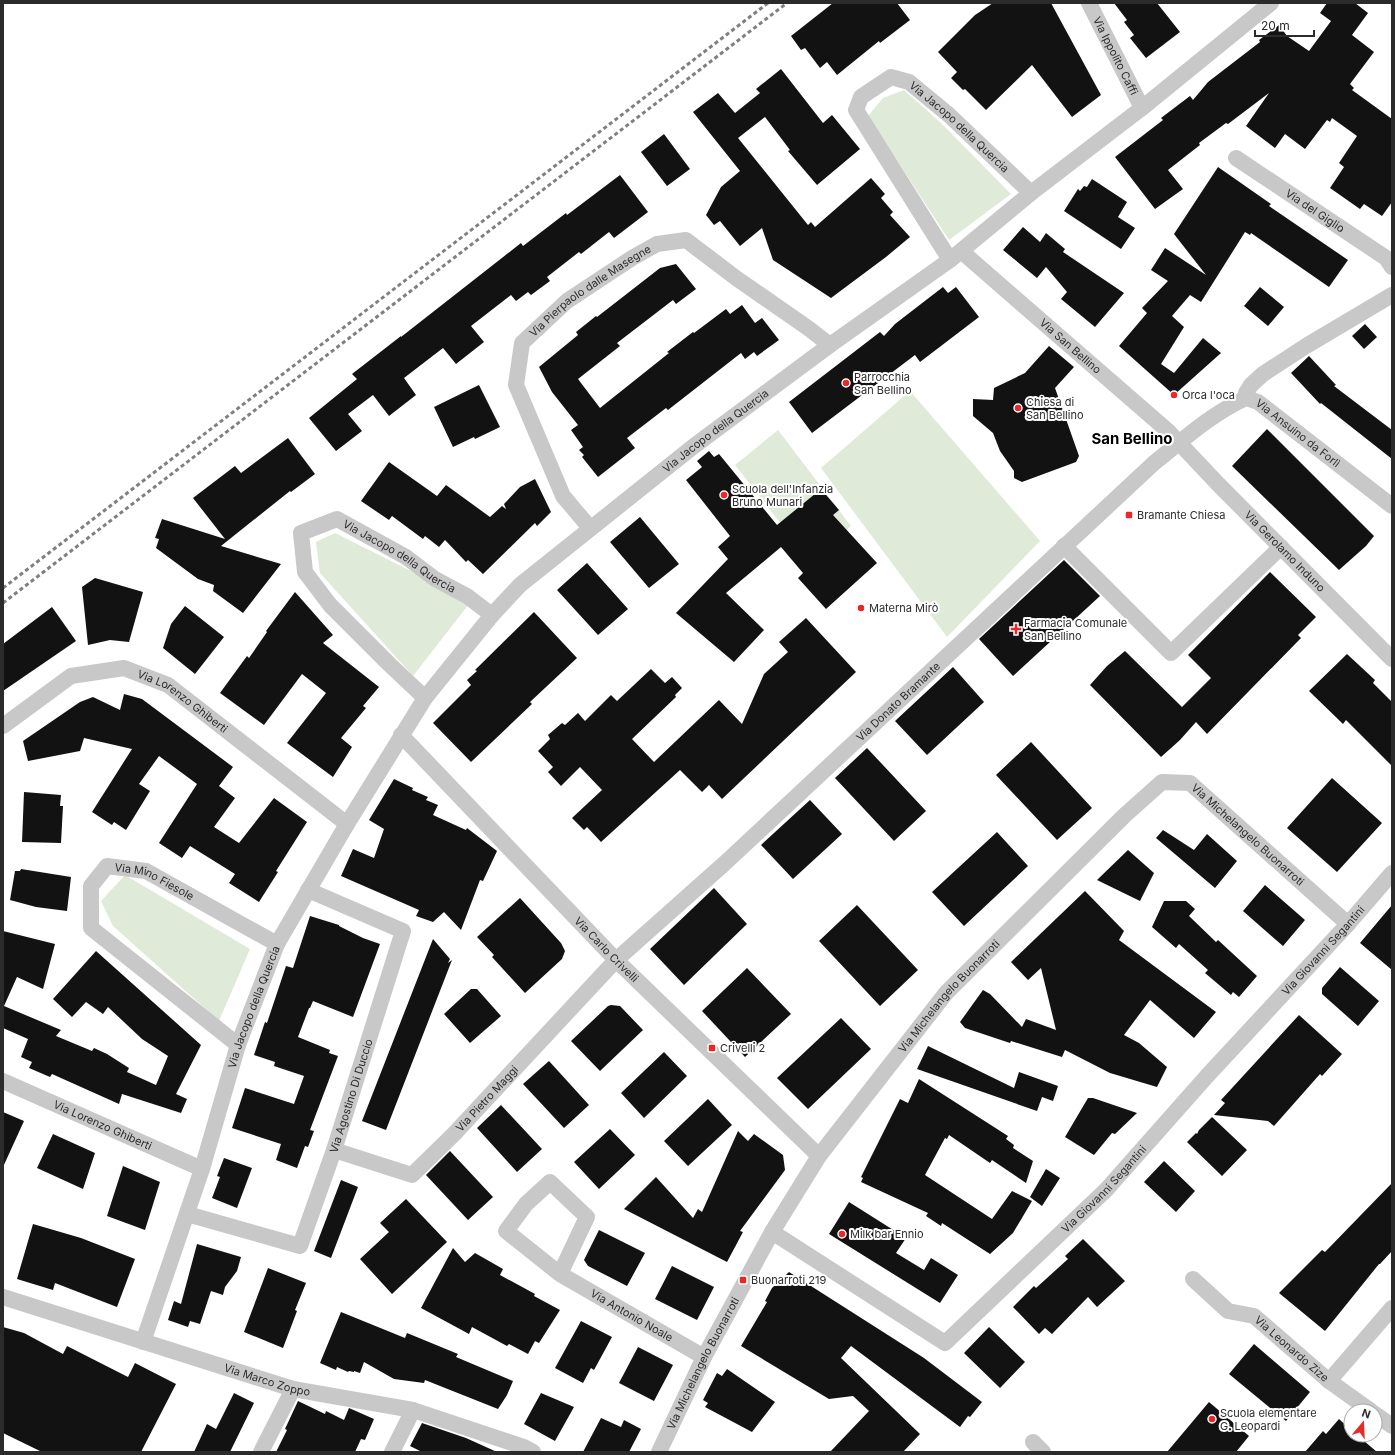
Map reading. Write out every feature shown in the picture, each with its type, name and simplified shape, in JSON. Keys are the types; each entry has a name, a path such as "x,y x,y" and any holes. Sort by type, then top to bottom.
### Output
{"street":[{"name":"Via Ippolito Caffi","path":"1088,3 1142,108"},
{"name":"Via Jacopo della Quercia","path":"143,1342 202,1169 238,1045 277,944 401,734 425,698 492,615 520,585 694,446 830,345 956,256 1030,194 1142,108 1271,3"},
{"name":"Via Jacopo della Quercia","path":"956,256 856,110 861,97 891,77 909,82 949,115 1030,194"},
{"name":"Via del Giglio","path":"1236,158 1386,258 1392,267"},
{"name":"Via Pierpaolo dalle Masegne","path":"590,528 563,496 516,385 522,342 567,301 632,258 657,244 686,240 736,278 830,345"},
{"name":"Via San Bellino","path":"956,256 1168,431 1179,442"},
{"path":"1246,398 1246,393 1251,385 1263,374 1306,346 1392,295"},
{"name":"Via Ansuino da Forlì","path":"1179,442 1220,412 1246,398 1258,402 1284,421 1392,506"},
{"name":"Via Donato Bramante","path":"616,960 725,863 1064,546 1179,442"},
{"name":"Via Gerolamo Induno","path":"1179,442 1218,484 1392,659"},
{"name":"Via Jacopo della Quercia","path":"425,698 330,605 305,572 301,533 337,519 406,557 435,579 467,596 492,615"},
{"path":"1064,546 1171,653 1281,547"},
{"name":"Via Lorenzo Ghiberti","path":"3,726 71,676 124,668 168,685 347,824"},
{"name":"Via Carlo Crivelli","path":"401,734 616,960 819,1156"},
{"name":"Via Michelangelo Buonarroti","path":"659,1452 704,1357 772,1232 819,1156 946,993 1125,815 1162,782 1190,783 1348,924"},
{"name":"Via Mino Fiesole","path":"238,1045 91,928 91,886 107,866 146,871 277,944"},
{"name":"Via Giovanni Segantini","path":"772,1232 945,1343 1106,1190 1207,1076 1348,924 1392,873"},
{"name":"Via Agostino Di Duccio","path":"187,1214 300,1246 334,1150 403,932 308,890"},
{"name":"Via Pietro Maggi","path":"334,1150 412,1175 454,1134 616,960"},
{"name":"Via Lorenzo Ghiberti","path":"3,1081 202,1169"},
{"name":"Via Antonio Noale","path":"560,1274 587,1217 550,1182 526,1204 506,1231 560,1274 704,1357"},
{"name":"Via Leonardo Zize","path":"1193,1279 1228,1311 1254,1316 1329,1381 1360,1403"},
{"name":"Via Marco Zoppo","path":"3,1298 292,1389 413,1410 526,1450"},
{"path":"1329,1381 1392,1308"},
{"path":"261,1452 292,1389"},
{"path":"392,1452 413,1410"},
{"path":"1383,1420 1392,1426"}],"green space":[{"path":"904,90 941,123 1011,194 949,240 868,116 883,98"},
{"path":"910,391 1040,541 947,637 821,468"},
{"path":"778,430 851,526 810,561 735,465"},
{"path":"335,533 415,573 469,604 413,676 320,573 316,542"},
{"path":"125,875 250,949 219,1021 113,926 101,901"}],"building":[{"path":"833,3 897,3 910,20 880,43 879,41 837,75 827,62 820,68 805,48 801,50 791,36"},
{"path":"993,3 1051,3 1101,95 1072,117 1032,65 986,110 965,89 963,90 951,78 957,72 938,52 975,15"},
{"path":"1114,3 1157,3 1180,32 1146,58 1130,38 1134,35 1124,22 1127,20"},
{"path":"1327,3 1355,3 1368,13 1352,35 1374,52 1350,84 1354,88 1352,90 1392,119 1392,202 1382,216 1364,204 1360,209 1330,188 1344,167 1339,163 1357,136 1332,118 1330,122 1327,120 1305,149 1285,134 1275,148 1246,126 1269,93 1228,124 1226,123 1199,143 1200,145 1168,170 1183,189 1155,209 1115,157 1163,120 1161,118 1190,96 1193,100 1208,82 1260,42 1259,40 1279,25 1287,36 1309,51 1331,21 1320,13"},
{"path":"781,69 823,123 832,115 860,149 817,185 788,151 790,150 765,117 738,138 808,225 811,222 815,227 871,178 885,194 881,198 893,212 890,215 910,237 831,298 773,260 762,228 740,246 720,221 714,225 706,215 721,187 740,171 693,112 718,93 735,113 760,93 756,89"},
{"path":"664,134 690,169 667,186 641,152"},
{"path":"1218,167 1271,204 1269,206 1348,260 1329,287 1251,233 1250,235 1245,232 1201,302 1190,295 1172,316 1184,327 1161,364 1174,373 1203,338 1221,353 1174,395 1119,346 1147,313 1142,308 1168,281 1151,270 1165,248 1206,275 1174,234"},
{"path":"620,175 648,212 614,238 609,232 581,254 579,252 547,277 550,281 531,295 528,292 516,301 511,295 471,326 484,342 456,364 443,348 404,378 416,395 389,416 373,395 348,414 362,431 336,451 309,418 357,379 352,374 521,243 523,246 566,213 567,215"},
{"path":"1092,179 1127,202 1118,217 1135,228 1121,249 1064,211 1078,189 1080,191 1084,186 1087,187"},
{"path":"1023,227 1040,242 1046,233 1065,249 1063,252 1124,293 1095,327 1061,299 1067,292 1046,267 1037,278 1003,250"},
{"path":"676,264 696,289 676,304 673,300 617,343 620,346 578,379 600,408 669,353 667,352 726,309 730,314 742,305 755,323 762,318 779,340 757,356 754,352 745,359 741,353 668,410 666,408 627,438 635,448 598,477 582,457 584,455 579,450 583,447 571,430 578,425 552,392 539,367 578,335 576,332 596,316 597,317 660,268"},
{"path":"943,287 948,293 956,287 979,317 920,362 915,355 812,433 789,402 880,332 884,336 895,324"},
{"path":"1260,287 1284,307 1268,326 1244,306"},
{"path":"1365,324 1377,337 1364,349 1352,336"},
{"name":"Chiesa di San Bellino","path":"1049,346 1074,367 1055,388 1079,456 1076,462 1022,482 1014,478 1014,471 1000,451 993,433 973,416 973,399 993,400 994,388 1025,373"},
{"path":"1309,356 1336,385 1334,386 1392,430 1392,459 1321,403 1320,404 1291,373"},
{"path":"479,385 500,427 475,439 474,437 453,447 434,407"},
{"path":"1267,429 1374,536 1366,546 1339,570 1232,466"},
{"path":"288,438 315,474 291,492 290,491 221,546 281,564 243,613 213,591 214,585 198,579 156,548 159,539 155,538 162,519 225,539 193,498 235,466 241,473"},
{"path":"709,451 714,457 719,454 777,525 821,489 839,510 833,515 877,563 826,609 798,578 803,573 781,547 726,593 764,630 734,662 676,613 728,559 718,547 730,536 686,480 702,467 697,461"},
{"path":"389,462 437,496 446,485 490,517 502,506 506,509 504,504 520,487 535,479 551,512 537,526 535,523 483,574 468,560 466,562 445,540 439,547 425,536 423,539 392,516 389,520 361,501"},
{"path":"640,517 679,564 649,588 610,542"},
{"path":"1064,560 1100,596 1013,676 979,639"},
{"path":"587,563 628,609 598,635 557,590"},
{"path":"1270,572 1316,617 1298,635 1301,638 1207,734 1196,722 1180,740 1161,757 1090,685 1107,666 1125,651 1182,707 1211,678 1188,655"},
{"path":"95,578 143,592 129,642 110,640 88,645 82,587"},
{"path":"295,592 333,635 323,643 379,687 363,706 366,708 341,738 352,747 333,777 287,743 326,693 302,674 264,725 220,693 247,656 249,658 267,632 266,631"},
{"path":"185,606 224,637 195,674 163,648 171,624"},
{"path":"52,607 76,641 3,691 3,644"},
{"path":"534,612 577,658 530,702 532,704 471,762 433,723 471,685 467,680 477,671 475,670"},
{"path":"806,618 856,672 722,799 709,785 702,792 680,770 601,842 587,827 584,830 572,818 602,790 580,767 561,786 548,772 553,767 538,751 550,739 548,735 562,723 565,725 578,713 585,721 611,695 617,701 651,669 665,683 672,677 682,688 675,695 676,697 632,739 654,762 719,700 742,724 764,674 788,652 779,642"},
{"path":"1347,654 1375,680 1373,683 1392,702 1392,766 1346,720 1343,724 1309,691"},
{"path":"953,667 984,702 927,755 895,721"},
{"path":"124,694 142,699 233,767 219,786 235,798 214,827 239,843 274,798 307,822 276,871 278,872 259,902 229,883 235,874 190,846 182,858 159,843 197,784 159,756 139,784 150,791 126,830 114,822 112,825 92,812 132,749 84,738 80,751 28,761 23,741 80,702 93,697 120,710"},
{"path":"1031,742 1092,808 1057,840 996,775"},
{"path":"867,748 926,811 894,841 835,778"},
{"path":"1332,778 1382,823 1337,872 1287,828"},
{"path":"394,779 413,788 412,790 428,797 426,800 438,805 433,815 466,830 467,828 497,851 483,881 480,880 461,930 444,912 433,922 416,916 419,910 341,876 353,849 374,858 384,829 369,820"},
{"path":"24,792 61,795 60,806 63,806 61,843 22,842"},
{"path":"810,800 842,834 793,879 761,845"},
{"path":"1163,830 1194,850 1207,834 1237,861 1215,888 1156,838"},
{"path":"997,832 1028,866 964,926 932,892"},
{"path":"1128,850 1154,873 1140,901 1097,880"},
{"path":"21,869 71,877 67,911 36,907 10,900 15,871 20,871"},
{"path":"1265,885 1305,920 1283,946 1243,911"},
{"path":"714,888 747,924 684,985 650,949"},
{"path":"1085,891 1124,931 1119,940 1216,1012 1194,1038 1150,1000 1124,1035 1139,1043 1167,1067 1157,1087 1110,1073 1065,1050 1062,1057 1011,1041 1010,1043 965,1028 960,1022 983,990 990,994 1022,1027 1026,1019 1056,1030 1041,968 1028,980 1011,962"},
{"path":"520,898 561,943 565,951 562,959 525,993 492,957 494,955 477,937"},
{"path":"1164,901 1186,901 1195,909 1189,916 1216,942 1218,940 1257,976 1239,997 1233,992 1231,995 1205,973 1208,970 1179,944 1176,948 1152,927"},
{"path":"857,905 918,970 880,1006 819,941"},
{"path":"1392,905 1392,970 1360,943"},
{"path":"310,916 339,925 363,938 380,944 353,1017 313,1001 298,1037 330,1050 329,1053 338,1056 310,1130 314,1131 308,1147 305,1146 297,1168 276,1160 281,1144 232,1128 245,1088 294,1104 304,1076 274,1066 275,1062 254,1055 265,1022 267,1023 286,966 293,968"},
{"path":"3,931 55,944 43,989 17,977 4,1006 61,1030 56,1036 92,1051 94,1048 107,1054 129,1068 127,1072 156,1085 168,1056 142,1039 108,1007 103,1014 86,1002 72,1017 53,999 96,951 201,1045 176,1094 187,1099 181,1113 122,1094 119,1104 52,1074 50,1077 29,1068 32,1062 21,1057 28,1039 3,1028"},
{"path":"433,939 450,959 448,963 452,960 386,1130 362,1121"},
{"path":"1340,967 1379,1001 1358,1026 1322,994 1322,988"},
{"path":"747,968 791,1014 745,1057 702,1011"},
{"path":"471,989 477,989 501,1016 470,1043 444,1014"},
{"path":"608,1006 620,1006 643,1030 600,1071 571,1041"},
{"path":"1299,1015 1342,1054 1322,1076 1320,1074 1274,1126 1268,1121 1214,1115 1225,1103 1221,1100"},
{"path":"841,1018 871,1049 808,1109 777,1078"},
{"path":"928,1046 1014,1088 1019,1072 1058,1086 1053,1101 1042,1097 1037,1111 917,1069"},
{"path":"664,1052 687,1076 644,1118 621,1093"},
{"path":"549,1061 589,1105 564,1128 523,1084"},
{"path":"919,1079 1008,1136 1006,1139 1014,1145 1013,1148 1033,1161 1026,1183 992,1160 990,1163 949,1135 947,1139 945,1138 925,1175 992,1219 1012,1191 1032,1201 1013,1233 990,1254 942,1223 941,1226 926,1216 928,1213 861,1182 863,1178 861,1177 900,1099 908,1103"},
{"path":"1088,1098 1093,1098 1137,1113 1115,1134 1112,1133 1094,1155 1065,1137"},
{"path":"708,1099 732,1125 688,1166 664,1141"},
{"path":"501,1105 542,1149 517,1172 477,1128"},
{"path":"3,1112 24,1121 3,1167"},
{"path":"1212,1117 1247,1150 1222,1176 1187,1142 1196,1133 1197,1134"},
{"path":"610,1129 635,1155 599,1189 574,1162"},
{"path":"738,1131 748,1141 754,1134 783,1155 785,1170 740,1231 743,1232 727,1262 624,1209 656,1177 693,1218 698,1209 702,1212"},
{"path":"53,1134 95,1153 83,1189 37,1168"},
{"path":"450,1151 493,1197 468,1220 426,1175"},
{"path":"224,1158 252,1168 237,1208 212,1198 220,1177 217,1176"},
{"path":"1164,1161 1195,1191 1176,1212 1144,1182"},
{"path":"123,1166 160,1182 145,1230 107,1216"},
{"path":"1046,1169 1060,1178 1042,1206 1030,1197"},
{"path":"341,1180 358,1187 331,1258 314,1251"},
{"path":"1392,1183 1392,1251 1379,1264 1325,1331 1279,1293 1322,1250 1325,1252"},
{"path":"406,1199 447,1242 392,1294 360,1259 389,1232 380,1223"},
{"path":"849,1202 906,1238 896,1253 924,1270 931,1258 958,1275 940,1303 829,1234"},
{"path":"33,1224 81,1238 135,1259 117,1307 55,1283 53,1290 17,1279"},
{"path":"599,1230 645,1253 627,1286 588,1266 584,1260"},
{"path":"1083,1239 1125,1281 1097,1307 1088,1297 1052,1334 1045,1328 1039,1334 1013,1307 1034,1286 1036,1288 1068,1259 1065,1256"},
{"path":"197,1244 241,1257 237,1271 225,1287 223,1295 211,1291 200,1324 190,1321 188,1327 168,1320 174,1301 181,1304"},
{"path":"453,1248 465,1262 475,1253 503,1269 500,1275 535,1294 534,1296 560,1310 539,1343 535,1341 528,1354 509,1344 507,1346 472,1327 469,1334 421,1308"},
{"path":"672,1266 714,1287 697,1320 655,1299"},
{"path":"268,1268 306,1283 295,1310 297,1311 283,1348 244,1332"},
{"path":"789,1272 924,1358 982,1402 970,1417 968,1416 960,1427 851,1346 841,1358 920,1434 903,1452 830,1452 869,1411 853,1396 829,1399 741,1346 767,1302 765,1301 772,1288"},
{"path":"341,1312 405,1338 407,1333 458,1354 456,1357 513,1381 507,1395 498,1409 425,1380 424,1383 394,1379 364,1362 360,1373 354,1371 348,1372 337,1367 336,1370 320,1363"},
{"path":"581,1321 612,1337 594,1370 591,1368 583,1383 555,1368"},
{"path":"3,1327 24,1333 63,1354 67,1346 128,1377 135,1363 176,1384 141,1452 42,1452 3,1433"},
{"path":"989,1327 1025,1362 1000,1388 964,1353"},
{"path":"1254,1344 1310,1392 1286,1421 1229,1374"},
{"path":"638,1347 673,1365 654,1401 619,1383"},
{"path":"727,1369 775,1402 752,1432 705,1407 708,1403 703,1400 717,1373 722,1376"},
{"path":"234,1393 254,1403 230,1452 194,1452 207,1424 216,1429"},
{"path":"541,1393 574,1407 555,1441 524,1424"},
{"path":"298,1401 325,1414 326,1411 344,1420 349,1408 374,1419 365,1440 361,1439 355,1452 276,1452 287,1430 285,1429"},
{"name":"Scuola elementare G. Leopardi","path":"1209,1402 1249,1436 1236,1452 1167,1452"},
{"path":"601,1418 621,1427 624,1420 641,1429 629,1452 583,1452"},
{"path":"1339,1419 1343,1423 1343,1443 1366,1443 1377,1452 1305,1452 1323,1431 1326,1434"},
{"path":"422,1423 466,1438 497,1452 422,1452 410,1446"}],"railway":[{"path":"3,588 768,3"},
{"path":"3,603 787,3"}],"place":[{"name":"Parrocchia San Bellino","path":"846,383"},
{"name":"Orca l'oca","path":"1174,395"},
{"name":"Chiesa di San Bellino","path":"1018,408"},
{"name":"Scuola dell'Infanzia Bruno Munari","path":"724,495"},
{"name":"Bramante Chiesa","path":"1129,515"},
{"name":"Materna Mirò","path":"861,608"},
{"name":"Farmacia Comunale San Bellino","path":"1016,629"},
{"name":"Crivelli 2","path":"712,1048"},
{"name":"Milk bar Ennio","path":"842,1234"},
{"name":"Buonarroti 219","path":"743,1280"},
{"name":"Scuola elementare G. Leopardi","path":"1212,1419"}],"district":[{"name":"San Bellino","path":"1132,439"}]}
